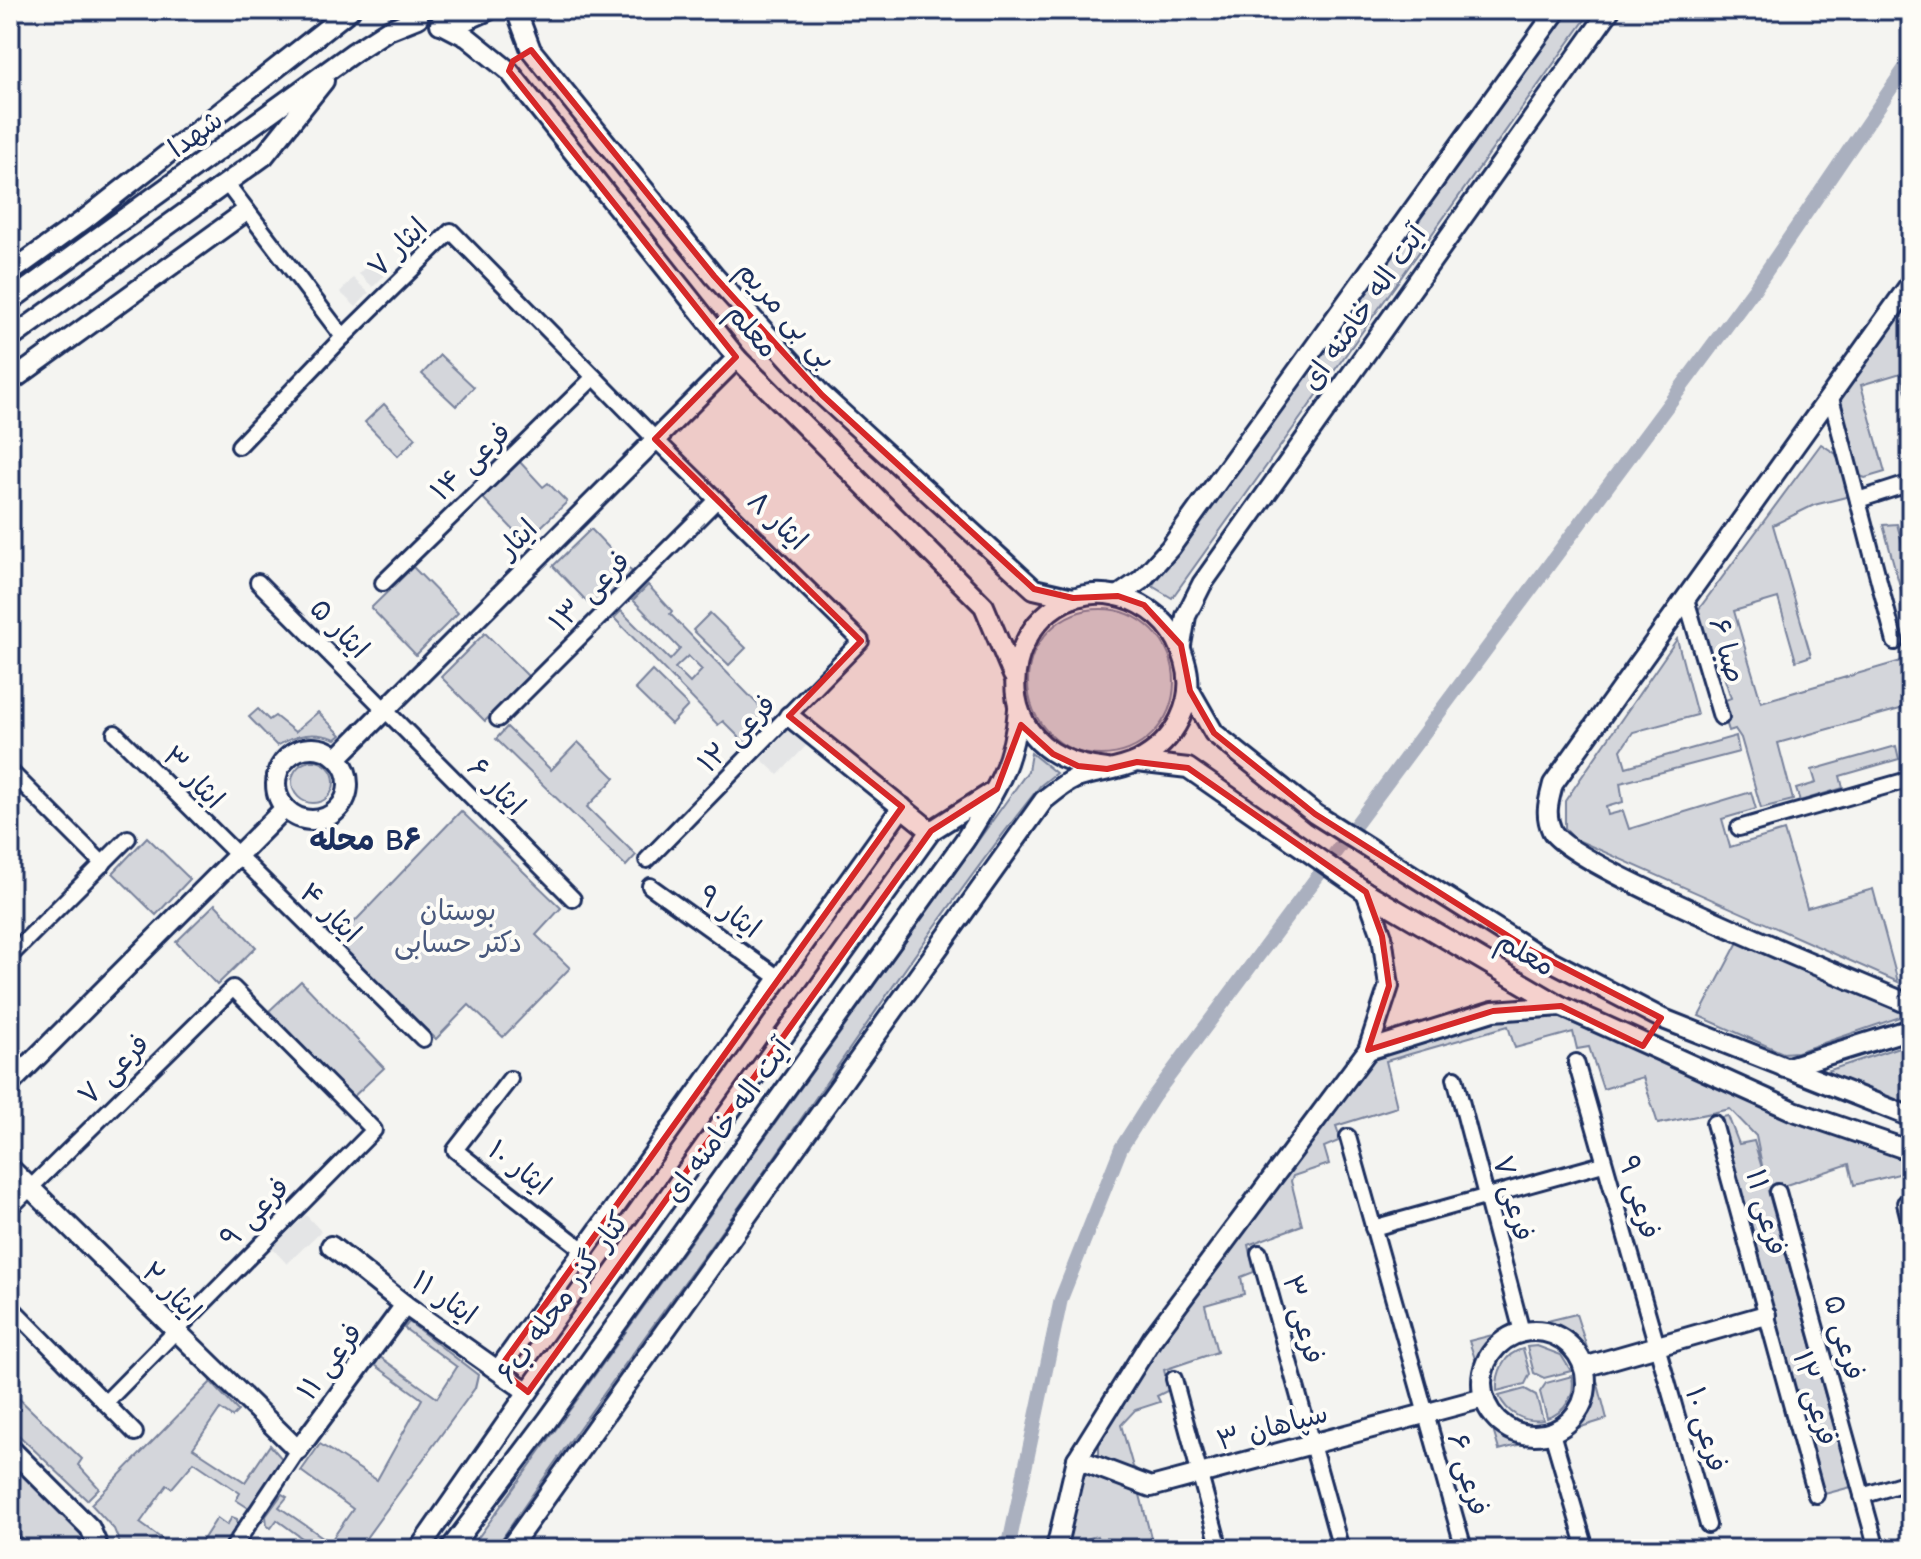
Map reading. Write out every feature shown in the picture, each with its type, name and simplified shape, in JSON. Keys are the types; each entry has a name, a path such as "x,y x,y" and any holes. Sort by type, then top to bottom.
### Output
{"main road":[{"name":"شهدا","path":"10,273 85,219 350,10"},
{"path":"411,14 442,24 460,23 489,10"},
{"name":"بی بی مریم","path":"516,10 531,50 714,276 822,395 1034,589 1073,598"},
{"name":"آیت اله خامنه ای","path":"1118,596 1141,580 1170,548 1557,10"},
{"name":"آیت اله خامنه ای","path":"1181,645 1186,616 1202,584 1610,10"},
{"name":"شهدا","path":"10,301 337,64 411,14"},
{"path":"334,24 354,52"},
{"name":"معلم","path":"442,24 467,37 509,71 737,358 984,606 1014,677"},
{"path":"509,71 513,61 531,50"},
{"path":"10,339 264,156 337,64"},
{"path":"10,382 245,212"},
{"path":"1911,283 1553,784 1546,809 1552,832 1571,850 1700,914 1911,1005"},
{"name":"ایثار","path":"337,758 737,358"},
{"path":"509,1549 1044,800 1071,780 1137,762 1161,746 1178,724 1190,691 1181,645 1165,622 1155,614 1118,596 1096,594 1073,598 1050,610 1032,629 1019,652 1014,677 1018,709 1032,735 1053,754 1078,766 1107,769"},
{"name":"معلم","path":"1190,691 1214,733 1315,814 1532,951 1661,1018 1911,1117"},
{"name":"آیت اله خامنه ای","path":"450,1549 547,1421 965,840 1006,775 1016,742 1018,709"},
{"path":"789,716 931,831"},
{"path":"308,747 319,748 337,758 344,767 347,790 337,810 327,817 305,819 285,808 275,786 277,774 289,755 308,747"},
{"name":"معلم","path":"1137,762 1188,768 1366,892 1561,1006 1643,1046 1794,1111 1911,1151"},
{"name":"کنار گذر محله ب۶","path":"419,1549 528,1392 931,831 997,789"},
{"path":"499,1369 586,1252 902,807"},
{"path":"10,1084 285,808"},
{"path":"1056,1549 1077,1459 1152,1339 1368,1050 1389,986 1382,936 1366,892"},
{"path":"1368,1050 1493,1011 1561,1006"},
{"path":"1643,1046 1661,1018"},
{"path":"1785,1068 1911,1029"},
{"name":"ایثار ۲","path":"10,1168 174,1332 298,1450"},
{"name":"ایثار ۱۱","path":"331,1246 405,1305 528,1392"},
{"name":"فرعی ۱۱","path":"298,1450 405,1305"},
{"path":"1584,1367 1766,1315"},
{"path":"1522,1332 1553,1334 1577,1353 1584,1367 1587,1383 1581,1406 1566,1425 1552,1433 1536,1436 1503,1426 1491,1414 1484,1398 1485,1364 1500,1344 1522,1332"},
{"name":"سپاهان ۳","path":"1077,1459 1151,1487 1484,1398"},
{"path":"10,1448 90,1528 99,1549"},
{"path":"10,1544 16,1549"}],"street":[{"path":"227,184 245,212 343,337 239,446"},
{"name":"ایثار ۷","path":"343,337 451,231 655,439"},
{"name":"فرعی ۱۴","path":"383,583 594,377"},
{"path":"1830,394 1895,642"},
{"name":"ایثار ۸","path":"655,439 861,641"},
{"path":"1858,500 1911,483"},
{"name":"فرعی ۱۳","path":"498,719 717,500"},
{"name":"ایثار ۵","path":"258,582 384,710"},
{"name":"صبا ۶","path":"1686,599 1721,717"},
{"name":"فرعی ۱۲","path":"647,860 861,641"},
{"name":"ایثار ۶","path":"384,710 573,899"},
{"name":"ایثار ۳","path":"115,733 236,857"},
{"path":"10,771 103,864"},
{"path":"1739,828 1911,779"},
{"path":"10,956 128,838"},
{"name":"ایثار ۴","path":"236,857 423,1039"},
{"name":"ایثار ۹","path":"650,886 780,979"},
{"name":"فرعی ۷","path":"31,1189 233,988 374,1130"},
{"name":"فرعی ۹","path":"1576,1062 1655,1347"},
{"name":"فرعی ۷","path":"1455,1078 1522,1332"},
{"name":"ایثار ۱۰","path":"510,1079 455,1150 586,1252"},
{"name":"فرعی ۱۱","path":"1714,1123 1766,1315"},
{"name":"فرعی ۹","path":"105,1403 374,1130"},
{"path":"1348,1137 1425,1413"},
{"path":"1373,1228 1603,1164"},
{"path":"10,1208 31,1189"},
{"name":"فرعی ۵","path":"1778,1192 1862,1496"},
{"path":"1905,1203 1911,1227"},
{"name":"فرعی ۳","path":"1259,1253 1341,1549"},
{"path":"10,1306 135,1433"},
{"name":"فرعی ۱۲","path":"1766,1315 1816,1495"},
{"name":"فرعی ۱۰","path":"1655,1347 1708,1525"},
{"path":"1174,1379 1220,1549"},
{"name":"فرعی ۶","path":"1425,1413 1464,1549"},
{"path":"1552,1433 1586,1549"},
{"path":"232,1549 298,1450"},
{"path":"1877,1549 1862,1496 1911,1481"}],"highlighted area":[{"path":"531,50 714,276 822,395 1034,589 1073,598 1118,596 1144,605 1181,645 1190,691 1214,733 1315,814 1532,951 1661,1018 1643,1046 1561,1006 1493,1011 1368,1050 1389,986 1382,936 1366,892 1188,768 1137,762 1107,769 1078,766 1053,754 1021,725 997,789 931,831 528,1392 499,1369 902,807 789,716 861,641 655,439 736,357 509,71 513,61"}],"shaded area":[{"path":"371,260 386,274 373,287 359,274"},
{"path":"353,278 369,293 356,307 340,292"},
{"path":"789,729 807,745 778,775 761,759"},
{"path":"306,1215 321,1231 287,1264 272,1248"}],"green space":[{"path":"1570,10 1592,10 1172,598 1152,586"},
{"path":"1911,301 1911,412 1901,373 1861,385 1885,472 1865,478 1856,474 1837,400"},
{"path":"440,355 474,387 456,406 422,374"},
{"path":"384,404 416,438 398,456 365,422"},
{"path":"1821,444 1836,454 1850,496 1814,505 1773,525 1811,656 1796,661 1778,598 1734,611 1761,702 1911,658 1911,706 1778,743 1793,800 1761,808 1741,738 1735,729 1729,731 1720,702 1731,698 1718,658 1708,660 1693,617"},
{"path":"519,461 543,487 548,483 567,502 525,542 482,497"},
{"path":"1897,524 1911,576 1911,626 1883,525"},
{"path":"591,529 634,574 596,611 553,566"},
{"path":"413,567 458,613 416,655 371,608"},
{"path":"648,585 672,611 670,614 775,722 749,747 723,721 718,725 614,618 621,611 670,660 680,649 633,600","holes":["688,656 702,670 690,683 675,668"]},
{"path":"1101,609 1129,615 1153,630 1168,654 1174,682 1168,710 1153,734 1129,749 1101,755 1073,749 1049,734 1034,710 1028,682 1034,654 1049,630 1073,615"},
{"path":"710,613 746,648 729,665 693,630"},
{"path":"485,633 529,677 485,721 441,677"},
{"path":"1677,639 1697,715 1633,732 1621,750 1626,767 1736,736 1739,752 1620,783 1623,802 1606,807 1608,815 1623,811 1629,829 1751,792 1756,809 1722,819 1730,847 1784,831 1807,908 1873,889 1898,982 1575,839 1565,828 1565,801"},
{"path":"652,671 688,706 671,724 635,689"},
{"path":"258,709 269,720 275,716 295,732 318,712 341,735 336,739 306,735 277,746 249,717"},
{"path":"507,727 551,770 578,742 615,778 587,807 636,855 626,866 496,739"},
{"path":"1896,746 1899,759 1840,776 1843,788 1800,801 1796,789 1816,783 1812,770"},
{"path":"1031,753 1056,773 1040,786 938,922 495,1549 470,1549 1028,771"},
{"path":"313,761 328,767 334,782 328,797 313,803 298,797 292,782 298,767"},
{"name":"بوستان دکتر حسابی","path":"461,811 561,908 536,935 570,968 503,1037 469,1005 436,1039 336,941"},
{"path":"147,837 190,879 156,915 113,873"},
{"path":"215,904 256,947 217,985 176,942"},
{"path":"1738,942 1909,1014 1797,1052 1783,1053 1699,1016"},
{"path":"301,981 384,1068 352,1098 269,1011"},
{"path":"1551,1014 1849,1140 1911,1161 1911,1171 1854,1185 1849,1164 1768,1191 1851,1487 1821,1495 1718,1118 1728,1116 1739,1144 1754,1141 1764,1175 1756,1136 1730,1109 1658,1124 1643,1077 1603,1089 1589,1047 1577,1049 1573,1032 1515,1048 1508,1026 1386,1061 1397,1107 1336,1126 1341,1140 1324,1147 1329,1164 1293,1176 1291,1181 1302,1225 1248,1245 1254,1272 1241,1277 1244,1294 1205,1305 1217,1352 1164,1370 1169,1390 1157,1396 1160,1402 1135,1410 1121,1425 1133,1467 1141,1473 1134,1475 1099,1455 1099,1435 1116,1406 1369,1054 1501,1016"},
{"path":"1911,1043 1911,1106 1818,1074"},
{"path":"1576,1314 1589,1354 1573,1341 1535,1324"},
{"path":"409,1322 478,1375 475,1388 358,1549 317,1549 277,1520 271,1528 267,1526 266,1516 282,1494 287,1497 279,1507 330,1542 353,1509 301,1471 320,1444 377,1480 422,1399 375,1365 380,1357 437,1398 457,1367 404,1328"},
{"path":"1500,1333 1478,1368 1469,1341"},
{"path":"1537,1346 1561,1355 1571,1371 1544,1378 1534,1373 1527,1347"},
{"path":"1523,1349 1530,1374 1525,1384 1497,1391 1502,1365 1516,1351"},
{"path":"1572,1376 1568,1402 1559,1412 1547,1418 1540,1392 1546,1383"},
{"path":"211,1382 238,1411 232,1417 220,1409 193,1448 245,1482 270,1445 284,1461 254,1506 247,1507 236,1500 240,1493 194,1462 172,1488 167,1485 140,1523 176,1549 122,1549 114,1529 91,1504"},
{"path":"1598,1384 1607,1419 1571,1430 1586,1411"},
{"path":"1525,1389 1536,1395 1543,1420 1517,1416 1499,1396"},
{"path":"10,1390 82,1459 78,1465 99,1488 87,1500 10,1427"},
{"path":"1490,1420 1514,1435 1534,1441 1499,1450"},
{"path":"10,1456 88,1533 95,1549 35,1549 10,1527"},
{"path":"1089,1474 1105,1476 1139,1491 1154,1549 1101,1549 1097,1536 1082,1540 1084,1549 1065,1549 1082,1478"},
{"path":"232,1517 237,1519 238,1530 224,1549 197,1549 217,1518 227,1525"}],"waterway":[{"path":"1008,1549 1061,1299 1121,1148 1154,1096 1755,288 1911,59"}],"district":[{"name":"محله B۶","path":"365,840"}]}
